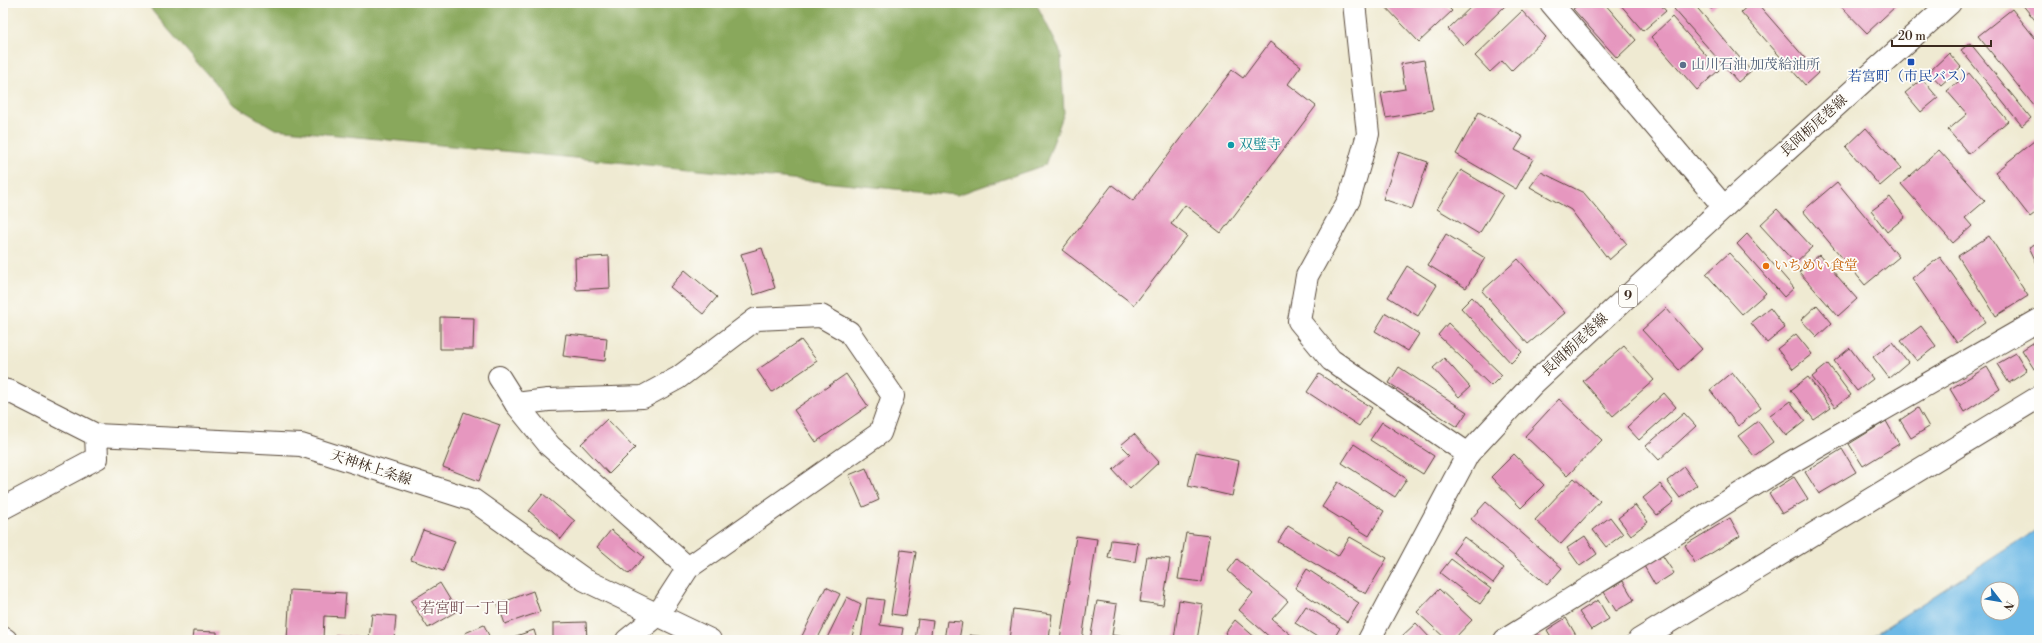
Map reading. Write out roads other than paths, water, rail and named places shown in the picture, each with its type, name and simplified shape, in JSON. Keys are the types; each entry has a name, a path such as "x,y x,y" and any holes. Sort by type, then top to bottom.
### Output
{"street":[{"path":"1354,3 1368,134 1349,200 1307,276 1299,321 1331,360 1468,454"},
{"path":"1551,3 1724,206"},
{"name":"長岡栃尾巻線","path":"1369,640 1468,454 1532,385 1724,206 1950,3"},
{"path":"516,404 548,400 643,397 678,378 756,318 821,316 849,332 893,396 880,433 688,568 657,616 627,640"},
{"path":"1505,640 1788,464 2039,320"},
{"path":"499,376 516,404 550,446 688,568"},
{"name":"天神林上条線","path":"3,390 11,392 96,435 301,446 473,500 584,580 710,640"},
{"path":"1639,640 2039,397"},
{"path":"3,508 97,458 96,435"}],"water":[{"path":"2039,528 2039,640 1866,640"}],"place":[{"name":"若宮町（市民バス）","path":"1911,62"},
{"name":"山川石油 加茂給油所","path":"1683,65"},
{"name":"双璧寺","path":"1231,145"},
{"name":"いちめい食堂","path":"1766,266"}],"district":[{"name":"若宮町一丁目","path":"465,608"}]}
